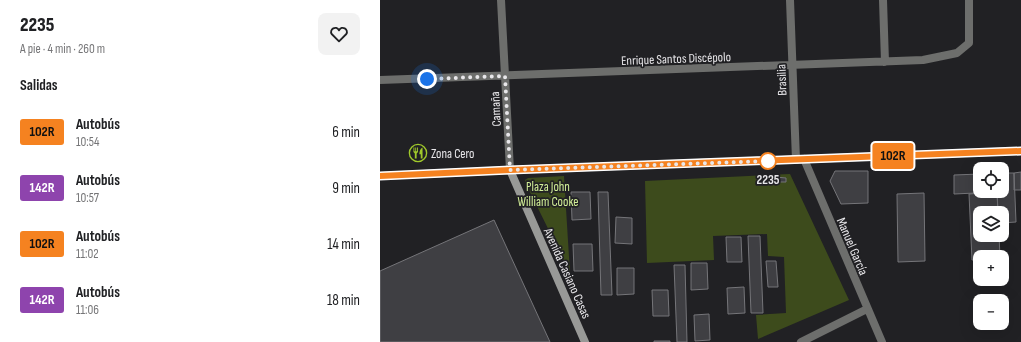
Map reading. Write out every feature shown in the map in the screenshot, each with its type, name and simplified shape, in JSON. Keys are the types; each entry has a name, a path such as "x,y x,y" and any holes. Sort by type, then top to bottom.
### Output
{"main road":[{"path":"380,176 1021,151"},
{"name":"Avenida Casiano Casas","path":"510,170 585,342"}],"street":[{"name":"Camaña","path":"501,0 510,170"},
{"name":"Brasilia","path":"790,0 800,160"},
{"path":"883,0 885,62"},
{"name":"Enrique Santos Discépolo","path":"380,80 923,60 957,54 968,43 969,0"},
{"name":"Manuel García","path":"800,160 882,342"},
{"path":"801,342 867,309"}],"green space":[{"path":"790,174 849,300 758,339 756,315 786,313 784,257 768,256 767,234 713,236 714,260 647,263 645,181"},
{"name":"Plaza John William Cooke","path":"564,176 570,273 525,182 528,178"}],"building":[{"path":"835,171 868,171 868,203 841,204 830,181"},
{"path":"1021,172 1021,190 1014,190 1014,173"},
{"path":"1009,173 1014,173 1016,222 1009,222 1009,206 998,206 997,198 1009,198"},
{"path":"973,174 973,193 954,194 954,175"},
{"path":"776,177 786,178 786,182 776,182"},
{"path":"571,192 590,192 591,219 572,220"},
{"path":"598,192 608,192 612,295 601,295"},
{"path":"924,193 925,261 898,262 897,194"},
{"path":"969,194 973,194 973,198 997,198 998,206 973,206 973,242 999,242 1000,250 973,250 973,260 972,260"},
{"path":"616,217 632,218 632,244 615,243"},
{"path":"494,220 550,342 380,342 380,271"},
{"path":"748,236 760,236 763,313 751,313"},
{"path":"726,237 741,237 742,262 727,262"},
{"path":"573,244 592,244 593,271 574,271"},
{"path":"766,261 776,261 778,287 768,287"},
{"path":"691,263 707,263 708,289 691,290"},
{"path":"674,265 685,265 687,342 677,342"},
{"path":"617,268 634,268 634,294 617,295"},
{"path":"744,287 745,313 728,314 727,288"},
{"path":"652,290 668,290 669,316 653,316"},
{"path":"709,314 710,340 695,341 694,315"},
{"path":"670,341 670,342 654,342"}],"bus line":[{"name":"102R","path":"380,176 1021,151"}],"place":[{"name":"Zona Cero","path":"418,153"},
{"name":"2235","path":"768,161"}],"route":[{"path":"427,79 505,76 510,170 768,161"}]}
